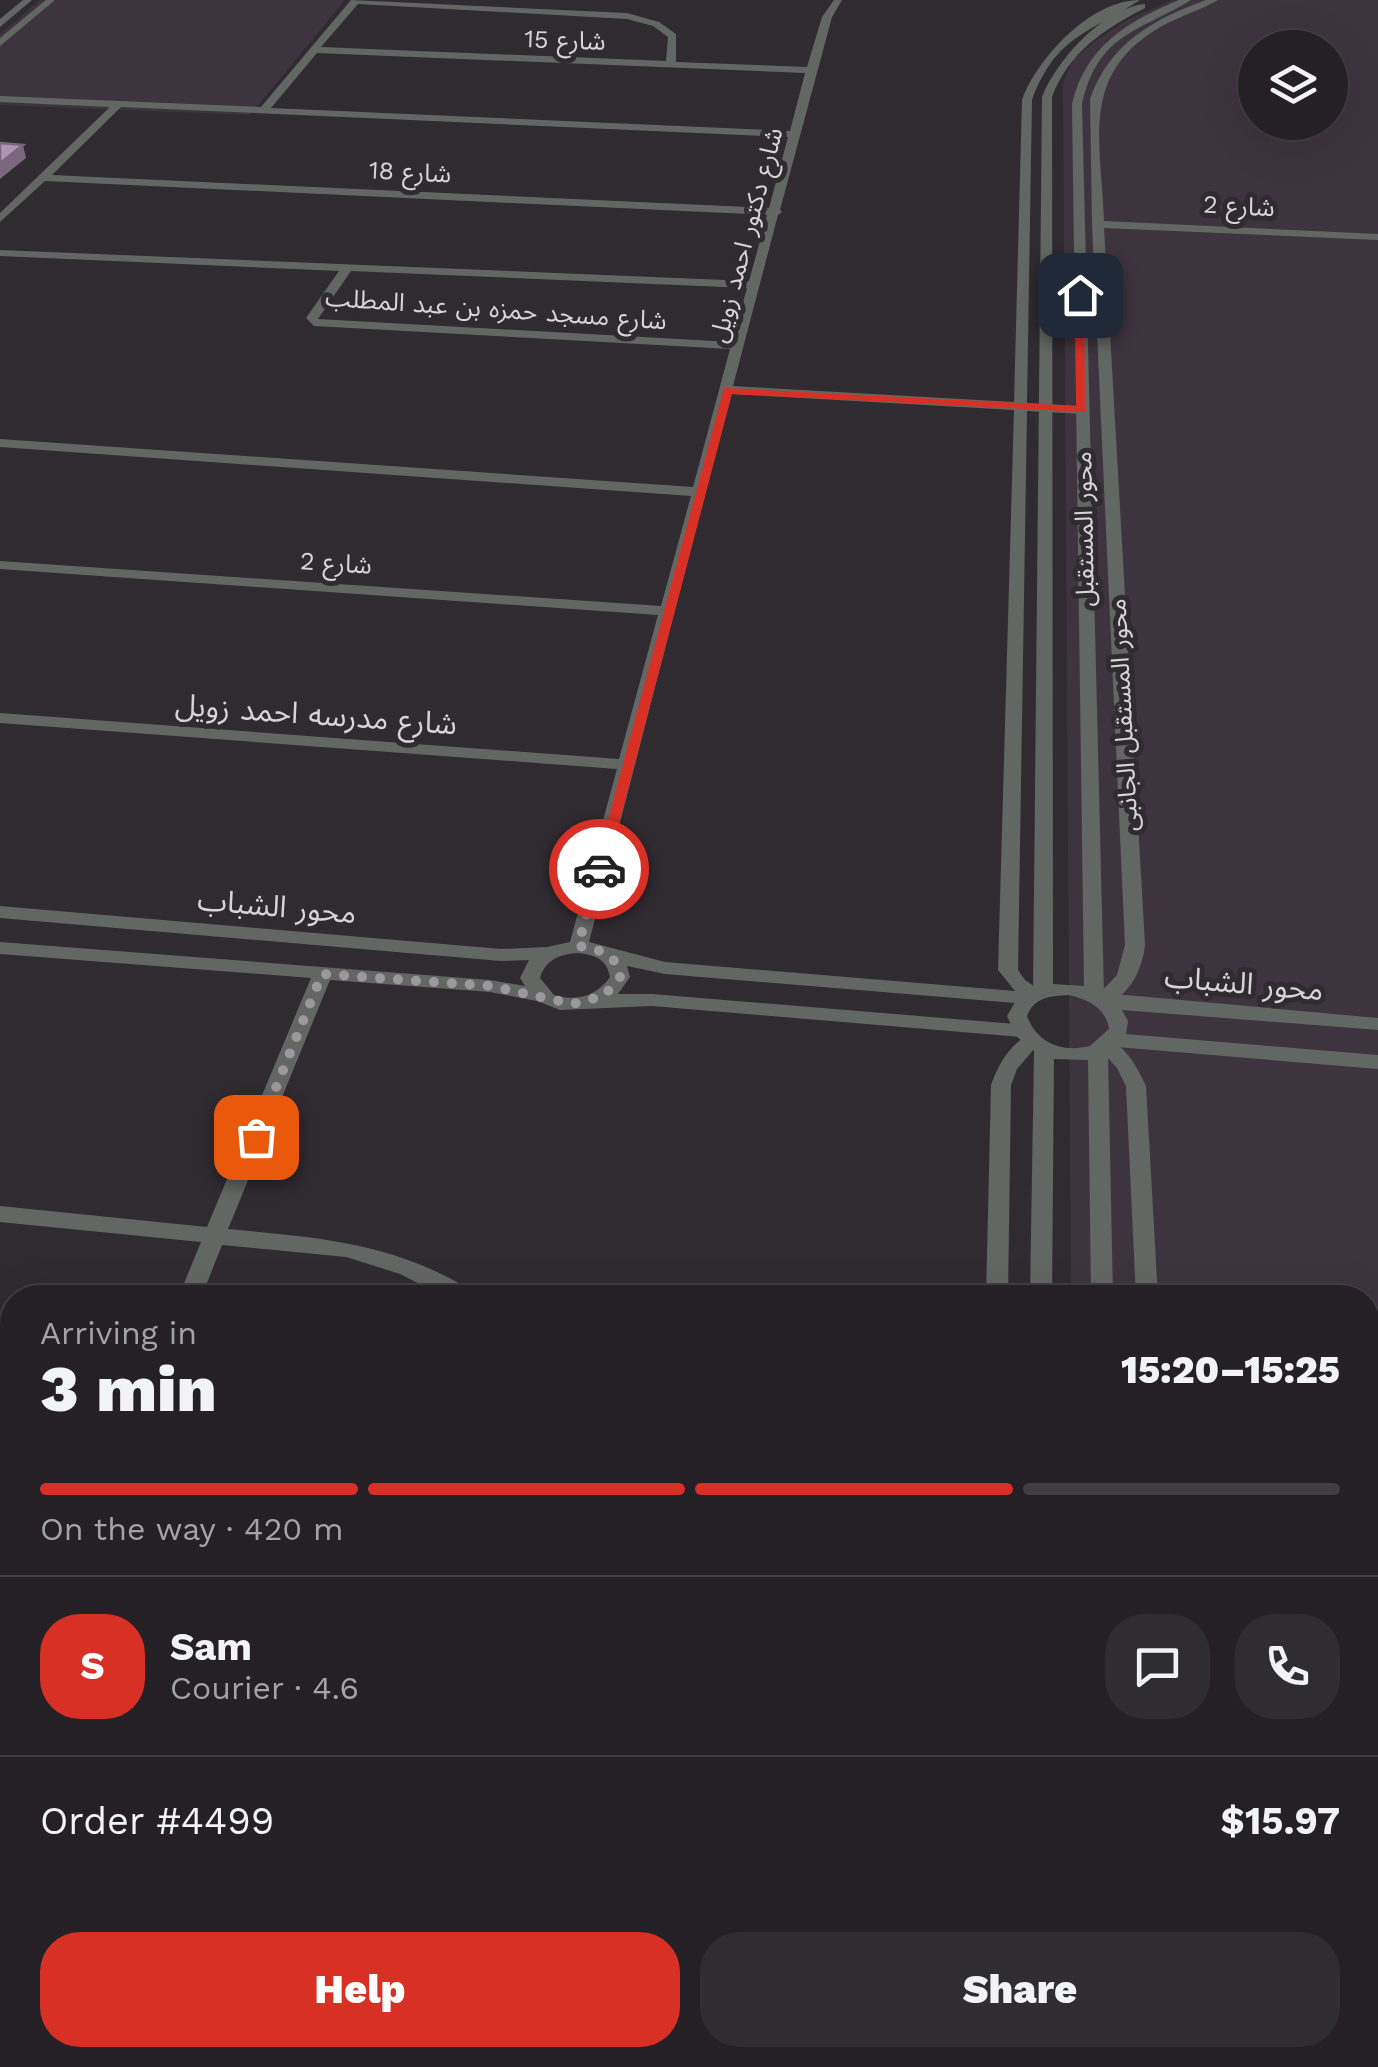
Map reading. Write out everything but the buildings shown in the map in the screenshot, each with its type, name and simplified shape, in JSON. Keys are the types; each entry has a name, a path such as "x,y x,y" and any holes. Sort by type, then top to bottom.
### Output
{"street":[{"path":"0,24 28,0"},
{"path":"0,42 51,0"},
{"name":"شارع دكتور احمد زويل","path":"578,946 811,70 826,17 838,0"},
{"path":"1036,994 1018,984 1008,970 1027,100 1032,82 1052,51 1069,37 1136,0"},
{"name":"محور المستقبل","path":"1036,994 1048,408 1047,97 1059,67 1084,40 1120,17 1158,0"},
{"name":"محور المستقبل","path":"1101,999 1081,410 1078,90 1091,62 1115,38 1149,16 1187,0"},
{"name":"محور المستقبل الجانبى","path":"1101,999 1123,984 1134,965 1135,944 1095,99 1099,82 1126,46 1148,30 1214,0"},
{"path":"264,110 355,1 627,16 656,24 673,36 671,64"},
{"name":"شارع 15","path":"316,50 811,70"},
{"path":"0,99 795,134"},
{"path":"0,219 119,104"},
{"name":"شارع 18","path":"43,178 776,212"},
{"name":"شارع 2","path":"1098,219 1378,226"},
{"name":"شارع 2","path":"1098,219 1378,238"},
{"path":"0,253 756,285"},
{"name":"شارع مسجد حمزه بن عبد المطلب","path":"347,268 312,318 314,322 740,346"},
{"path":"728,390 1081,410"},
{"path":"0,443 701,492"},
{"name":"شارع 2","path":"0,565 669,612"},
{"name":"شارع مدرسه احمد زويل","path":"0,718 627,765"},
{"name":"محور الشباب","path":"0,912 502,956 549,953"},
{"path":"543,996 530,978 534,964 549,953 578,946 665,968 1036,994 1069,989 1101,999 1119,1020 1107,1046 1102,1285"},
{"path":"0,948 490,986 573,1004 652,1000 1032,1040 1078,1055 1107,1046 1378,1062"},
{"path":"595,1001 612,991 620,977 611,957"},
{"path":"194,1285 322,974"},
{"path":"1036,994 1017,1016 1032,1040 1041,1285"},
{"name":"محور الشباب","path":"1101,999 1378,1024"},
{"path":"997,1285 1001,1084 1008,1066 1032,1040"},
{"path":"1107,1046 1126,1065 1136,1086 1146,1285"},
{"path":"0,1214 346,1249 392,1260 447,1285"}],"shaded area":[{"path":"40,0 345,0 250,115 0,105 0,34"},
{"path":"1172,0 1378,0 1378,1285 1071,1285 1063,82 1074,59 1125,21"}],"way so far":[{"path":"256,1137 322,974 490,986 573,1004 595,1001 612,991 620,977 617,962 602,951 578,946 599,869"}],"route":[{"path":"599,869 728,390 1081,410 1080,295"}]}
